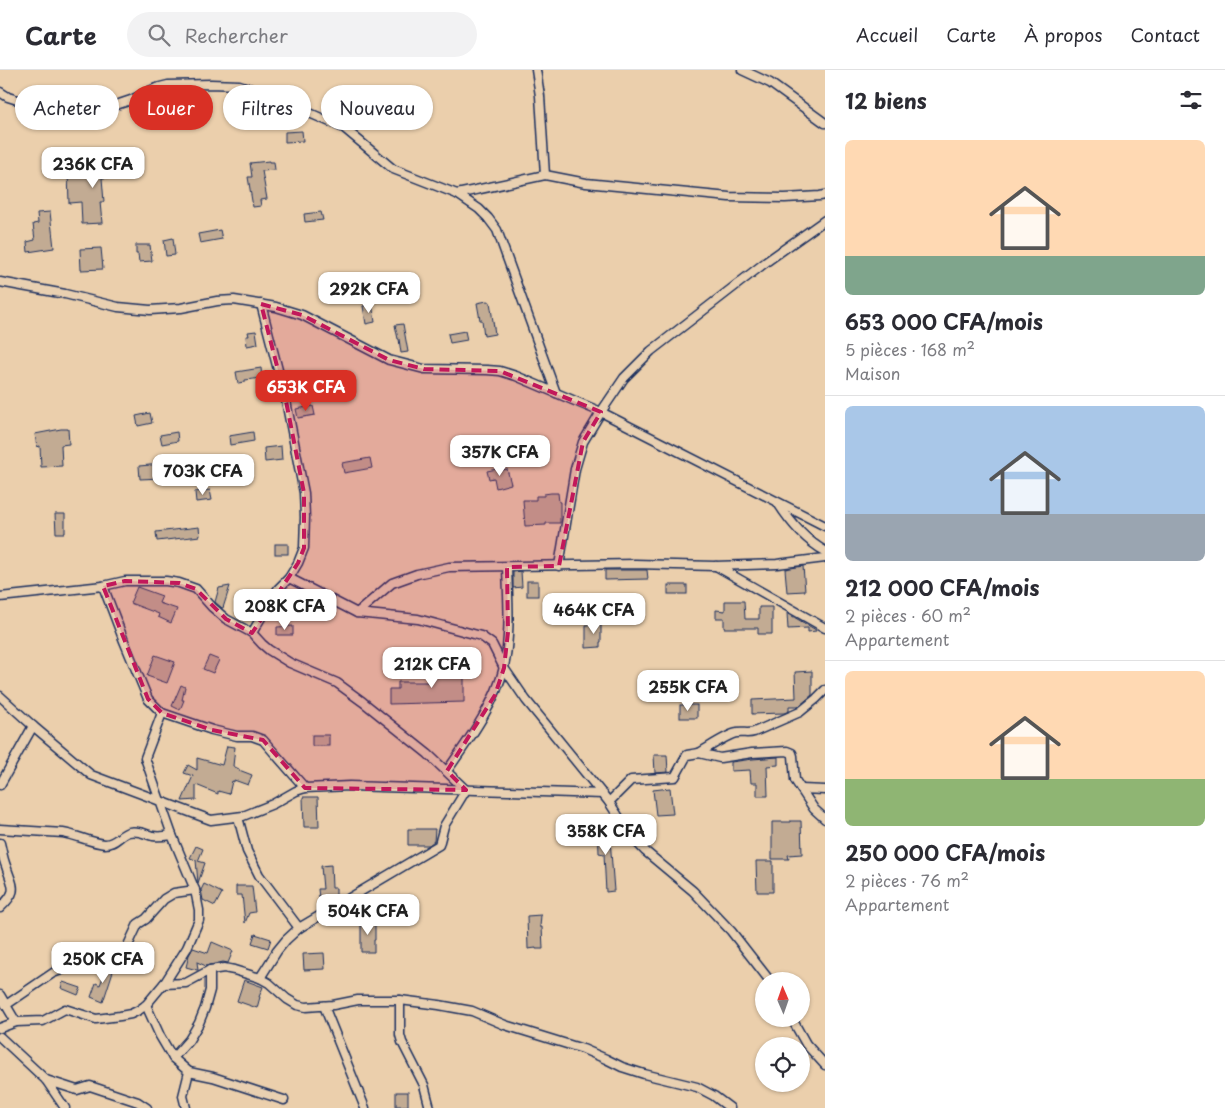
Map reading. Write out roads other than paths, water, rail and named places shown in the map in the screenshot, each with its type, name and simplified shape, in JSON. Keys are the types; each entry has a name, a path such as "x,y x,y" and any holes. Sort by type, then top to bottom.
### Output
{"street":[{"path":"536,70 540,96 545,175"},
{"path":"742,70 770,83 825,123"},
{"path":"0,92 8,97 30,104 87,111 110,107 168,85 239,85 268,95 344,128 393,168 457,194 479,209 488,218 497,230 556,394"},
{"path":"457,194 545,175 586,183 729,197 785,198 825,195"},
{"path":"559,566 575,469 583,442 624,378 651,351 766,262 825,220"},
{"path":"0,282 65,294 118,307 150,310 181,308 217,301 234,300 261,304 302,314 389,360 424,369 500,371 601,412 825,526"},
{"path":"252,633 278,589 298,563 304,548 306,517 304,493 286,401 261,304"},
{"path":"776,502 806,538 825,551"},
{"path":"358,613 392,583 417,574 449,568 635,564 714,566 777,564 825,558"},
{"path":"714,566 825,628"},
{"path":"447,771 471,738 495,695 504,668 508,632 507,567"},
{"path":"288,578 358,613 418,619 481,636 492,644 504,668 526,700 603,794 631,836 645,851 692,891 731,931 763,972"},
{"path":"0,597 103,586 125,581 166,581 196,589 226,619 252,633 269,650 290,663 337,683 357,697 405,735 466,790"},
{"path":"103,586 148,699 162,712 212,730 237,736 252,736 263,740 305,788"},
{"path":"700,754 732,734 754,732 795,714 805,708 825,690"},
{"path":"0,696 91,775 211,820 238,817 273,804 305,788 350,786 603,794"},
{"path":"0,1028 16,1022 43,1020 64,1009 96,1019 131,1014 146,1005 164,984 186,948 199,920 195,890 172,835 146,758 162,712"},
{"path":"0,785 33,726"},
{"path":"609,802 631,780 675,777 687,755 700,754 720,758 790,752 793,756 795,780 814,809 825,819"},
{"path":"801,789 825,790"},
{"path":"260,978 276,951 299,928 439,845 444,826 466,790"},
{"path":"238,817 247,851 259,875 299,928"},
{"path":"0,829 71,834 108,844 115,842 128,832 155,836 172,835"},
{"path":"0,843 13,886 11,896 0,908"},
{"path":"6,1006 53,973 89,959 122,956 138,924 150,915 164,899 174,894 195,890"},
{"path":"164,984 186,983 210,970 224,968 260,978 269,983 287,999 297,1005 306,1007 333,1006 358,1000 400,1000 472,1011 504,1025 583,1049 606,1058 622,1068 697,1087 714,1096 730,1108"},
{"path":"173,1058 189,1040 199,1023 210,990 210,970"},
{"path":"0,995 16,1022"},
{"path":"400,1000 400,1035 424,1085 430,1108"},
{"path":"146,1005 160,1036 173,1058 189,1072 213,1077 284,1100"},
{"path":"324,1006 366,1108"},
{"path":"797,1028 806,1044 825,1064"},
{"path":"0,1037 46,1080 65,1108"},
{"path":"186,1108 183,1096 189,1072"},
{"path":"46,1080 77,1090 90,1086 138,1102 147,1108"}]}
